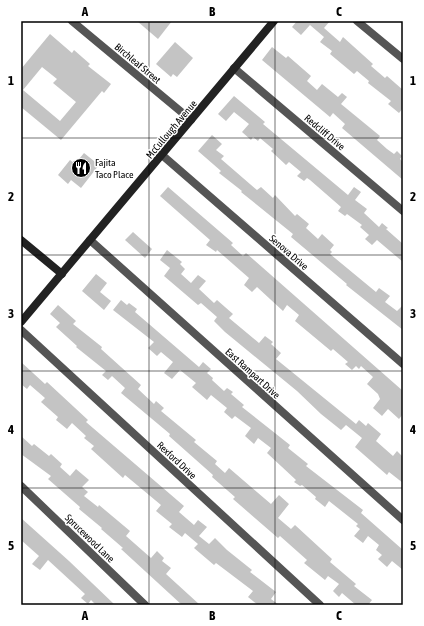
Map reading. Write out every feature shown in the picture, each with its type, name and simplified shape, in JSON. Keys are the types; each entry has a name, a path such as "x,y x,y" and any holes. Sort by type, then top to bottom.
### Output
{"main road":[{"name":"McCullough Avenue","path":"21,322 274,21"},
{"path":"21,240 62,274"}],"street":[{"name":"Birchleaf Street","path":"72,21 191,120"},
{"path":"357,21 403,59"},
{"name":"Redcliff Drive","path":"234,68 403,211"},
{"name":"Senova Drive","path":"162,155 403,364"},
{"name":"East Rampart Drive","path":"90,240 403,520"},
{"name":"Rexford Drive","path":"21,330 320,605"},
{"name":"Sprucewood Lane","path":"21,486 145,605"}],"building":[{"path":"137,21 172,21 158,39"},
{"path":"297,21 330,21 324,28 340,42 343,37 373,64 371,66 385,78 387,76 403,90 403,108 399,113 388,104 391,101 368,83 369,81 357,71 354,74 330,54 332,51 320,42 324,37 310,25 301,35 292,27"},
{"path":"50,34 72,53 74,50 90,64 88,66 111,84 104,93 102,91 61,140 21,107 21,69","holes":["42,67 57,79 53,83 76,102 60,121 23,90"]},
{"path":"175,42 193,58 177,77 173,74 171,77 156,64"},
{"path":"272,47 286,58 288,56 311,76 307,81 317,90 322,84 338,97 342,93 347,97 341,104 380,136 377,140 387,149 394,154 397,151 402,156 400,159 403,162 403,180 342,128 345,124 333,113 330,117 262,60"},
{"path":"234,96 265,122 263,124 348,195 354,187 361,192 355,200 367,209 364,213 379,227 382,223 388,228 386,229 403,244 403,262 377,240 372,245 365,239 369,235 360,227 362,225 347,214 345,216 338,211 341,207 310,180 307,178 304,181 297,176 301,172 289,162 286,165 271,151 273,149 260,138 258,141 253,137 251,140 242,132 249,124 234,112 226,121 218,114"},
{"path":"212,135 222,144 216,150 224,156 221,159 257,190 261,187 273,198 275,195 295,216 297,214 309,224 306,228 318,239 322,234 334,245 330,250 332,252 330,254 376,292 379,288 390,296 385,302 397,311 403,305 403,330 346,285 347,284 291,237 293,234 219,173 221,171 198,151"},
{"name":"Fajita Taco Place","path":"84,153 99,165 81,188 71,180 68,184 58,175 70,160 75,164"},
{"path":"168,187 233,243 231,245 243,256 246,253 403,391 403,414 399,419 388,409 382,416 373,408 380,399 378,394 367,384 373,377 361,366 359,369 356,366 352,370 345,364 348,362 333,349 331,351 295,321 299,315 287,305 283,311 257,287 252,292 244,285 249,278 217,250 216,252 206,245 210,240 160,196"},
{"path":"133,232 152,249 145,258 125,240"},
{"path":"167,250 182,262 180,264 185,269 181,274 191,283 198,275 206,281 199,289 214,303 217,300 233,314 229,318 259,343 265,336 273,342 271,344 281,353 276,359 356,424 359,420 366,426 368,423 381,434 376,441 393,456 397,451 403,457 403,483 389,472 387,475 355,447 362,438 346,425 341,430 321,414 297,391 225,332 214,321 217,317 201,303 198,305 164,276 170,268 160,260"},
{"path":"96,274 107,283 100,292 111,301 104,310 82,291"},
{"path":"121,300 127,305 129,303 137,309 135,312 199,367 203,362 211,369 207,373 213,378 212,380 224,391 227,388 233,392 231,394 244,405 242,407 290,445 288,448 308,464 306,466 363,510 361,513 403,550 403,570 392,561 387,567 378,559 382,555 376,550 379,545 368,536 363,543 354,536 360,529 356,526 358,524 329,501 325,507 302,485 300,486 294,482 296,480 267,453 271,448 258,438 254,444 245,436 251,428 235,416 232,419 224,412 227,408 211,395 207,400 192,387 196,383 180,370 172,379 164,373 173,362 161,352 157,356 148,348 154,342 113,310"},
{"path":"58,305 76,321 73,324 102,347 101,349 141,385 138,389 154,404 156,401 164,408 161,411 196,440 194,442 217,461 215,464 225,473 229,468 271,504 279,495 289,504 278,518 291,529 295,525 332,559 330,562 356,584 354,586 372,600 368,605 356,605 342,593 339,597 333,591 339,584 328,576 325,580 304,563 307,560 280,536 278,538 233,499 235,497 212,477 213,475 169,436 170,434 121,393 125,388 112,376 108,380 102,375 106,371 76,347 77,346 56,327 60,323 50,314"},
{"path":"21,362 45,384 47,382 88,420 86,422 184,506 179,512 194,525 198,520 207,527 199,536 209,544 215,538 227,550 252,570 250,572 276,592 271,599 279,605 258,605 248,597 253,591 216,563 214,565 194,548 198,544 185,533 182,537 169,527 172,524 156,511 161,505 125,475 123,478 91,449 94,446 84,438 86,436 72,423 67,429 56,420 58,417 41,402 45,398 30,385 27,389 21,384"},
{"path":"21,436 32,446 34,444 49,456 51,454 62,464 60,467 70,476 76,469 89,480 82,487 88,492 84,496 98,507 99,505 130,531 126,536 151,558 157,551 164,558 162,561 171,568 166,574 200,605 182,605 121,549 123,548 48,479 51,476 21,454"},
{"path":"21,518 115,605 96,605 91,600 88,604 81,598 85,594 48,560 40,570 32,564 39,556 21,540"}],"place":[{"name":"Fajita Taco Place","path":"81,168"}]}
